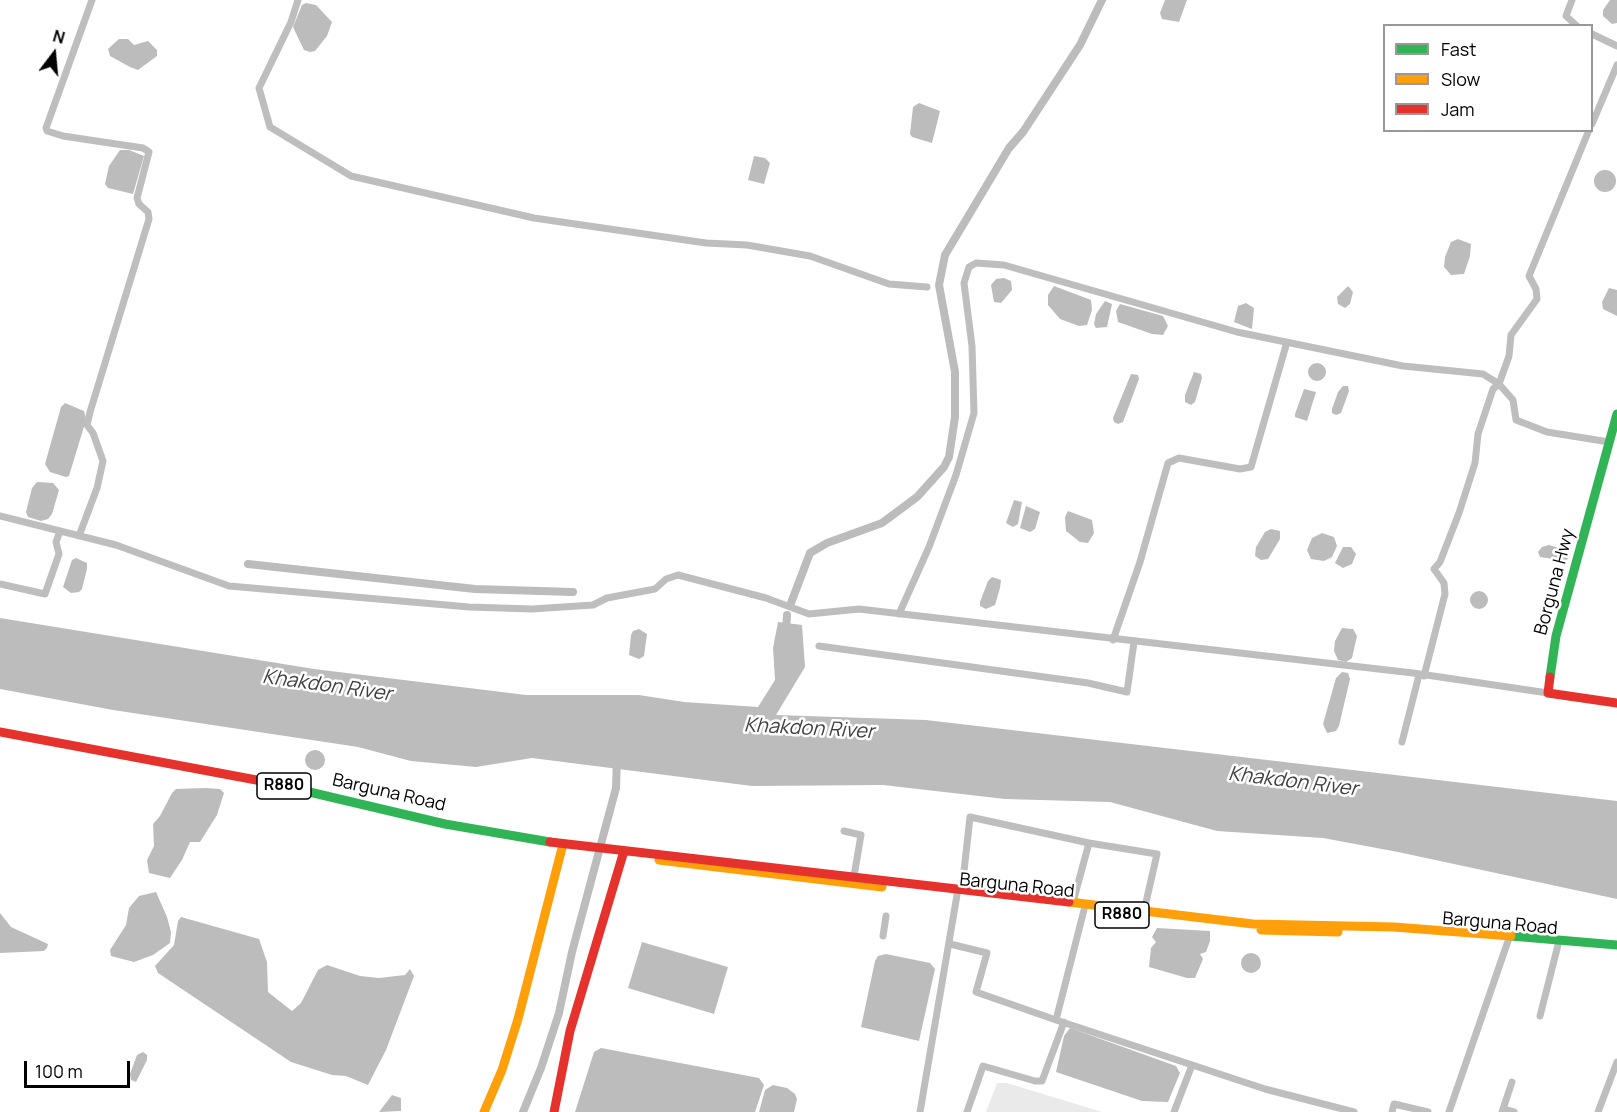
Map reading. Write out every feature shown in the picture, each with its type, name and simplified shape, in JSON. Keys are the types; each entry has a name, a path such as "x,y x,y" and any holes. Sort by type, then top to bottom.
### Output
{"main road":[{"name":"Borguna Hwy","path":"1548,693 1556,636 1612,439 1617,414"},
{"path":"1548,693 1617,704"},
{"name":"Barguna Road","path":"0,732 264,781 445,824 565,844 854,876 1084,910 1273,931 1365,932 1617,951"},
{"path":"484,1112 502,1070 518,1019 565,844"},
{"path":"554,1112 570,1031 627,852"},
{"name":"Barguna Road","path":"627,852 656,860 1073,902 1253,924 1394,927 1617,945"}],"street":[{"path":"79,536 97,488 103,461 93,433 87,426 90,412 149,219 148,212 139,204 137,198 149,152 143,148 63,136 47,131 46,128 92,0"},
{"path":"298,0 291,22 259,88 270,127 351,176 534,218 706,243 747,245 810,256 889,284 927,287"},
{"path":"1572,0 1566,16 1575,24"},
{"path":"1593,34 1617,46"},
{"path":"1593,122 1617,65"},
{"path":"1402,742 1445,594 1444,583 1434,569 1440,562 1475,463 1478,434 1492,389 1499,384 1509,356 1511,335 1537,299 1536,289 1529,276 1588,132"},
{"path":"899,614 929,547 956,475 974,413 972,346 964,283 971,265 976,262 1004,266 1171,315 1287,342 1403,366 1482,374 1499,384 1513,400 1516,420 1547,432 1612,439"},
{"path":"1113,640 1140,561 1168,463 1179,458 1240,469 1251,467 1287,342"},
{"path":"0,516 116,546 229,586 342,598 532,609 594,605 607,598 655,589 666,579 678,575 766,598 809,614 859,609 1422,675 1548,693"},
{"path":"0,584 45,594 59,554 56,542 60,531"},
{"path":"819,646 1088,683 1127,692 1134,642"},
{"path":"920,1112 960,892 969,817 1089,843 1157,854 1144,911"},
{"path":"843,831 861,835 854,876"},
{"path":"1073,902 1089,843"},
{"path":"1056,1020 1084,910"},
{"path":"883,936 886,916"},
{"path":"1449,1112 1508,941"},
{"path":"950,944 987,952 976,992 1265,1089 1352,1112"},
{"path":"1540,1016 1558,945"},
{"path":"967,1112 985,1065 1035,1081 1042,1080 1064,1022"},
{"path":"1598,1112 1617,1062"},
{"path":"1174,1112 1192,1065"},
{"path":"1512,1082 1503,1111 1514,1112"},
{"path":"1392,1112 1394,1104 1428,1112"}],"shaded area":[{"path":"997,1083 1007,1083 1102,1112 986,1112"}],"water":[{"path":"1165,0 1187,0 1179,22 1162,19 1160,13"},
{"path":"1610,0 1617,0 1617,23 1612,24 1603,16 1603,10"},
{"path":"306,3 316,5 332,22 327,36 315,51 310,52 304,50 293,27 302,5"},
{"path":"119,39 128,39 134,45 148,41 157,50 157,56 138,70 130,67 110,56 108,49"},
{"path":"919,103 940,111 932,143 912,137 910,134 913,107"},
{"path":"120,150 129,150 144,156 133,194 108,188 105,184 109,166"},
{"path":"754,156 765,158 770,163 764,184 748,180"},
{"path":"1605,170 1613,173 1616,181 1613,189 1605,192 1597,189 1594,181 1597,173"},
{"path":"1458,239 1471,244 1470,256 1464,274 1451,275 1444,267 1445,257 1451,242"},
{"path":"1004,278 1011,281 1012,290 1001,303 994,302 991,285 996,279"},
{"path":"1054,286 1091,300 1092,310 1087,325 1079,326 1060,319 1048,305 1048,295"},
{"path":"1348,286 1353,292 1350,304 1345,308 1338,304 1337,297"},
{"path":"1609,288 1617,290 1617,316 1603,309 1602,302"},
{"path":"1105,301 1112,304 1107,327 1096,328 1094,324 1096,314"},
{"path":"1246,303 1254,308 1252,329 1234,322 1238,306"},
{"path":"1120,304 1163,316 1168,326 1163,335 1152,334 1118,322 1116,311"},
{"path":"1317,363 1323,366 1326,372 1323,378 1317,381 1311,378 1308,372 1311,366"},
{"path":"1194,372 1201,374 1202,378 1195,402 1191,405 1185,402 1185,395"},
{"path":"1131,374 1138,375 1139,379 1123,422 1118,424 1113,418"},
{"path":"1343,386 1348,386 1349,391 1341,413 1336,415 1332,413 1332,409 1338,392"},
{"path":"1304,389 1316,392 1307,421 1295,417"},
{"path":"65,403 84,411 86,420 69,476 66,477 50,472 45,464 61,407"},
{"path":"37,482 53,483 59,490 52,514 48,519 41,521 28,517 26,512 32,488"},
{"path":"1014,500 1022,502 1018,524 1013,527 1006,523"},
{"path":"1026,506 1040,512 1035,529 1030,532 1020,528"},
{"path":"1068,511 1092,520 1094,533 1088,543 1080,542 1066,531 1065,517"},
{"path":"1271,529 1280,531 1280,539 1268,559 1261,560 1255,556 1256,547 1265,532"},
{"path":"1322,533 1334,537 1337,546 1332,557 1324,561 1311,559 1307,550 1312,538"},
{"path":"1549,545 1562,549 1570,556 1566,561 1540,557 1538,552 1542,547"},
{"path":"1343,547 1351,547 1356,554 1352,564 1343,568 1335,563"},
{"path":"76,558 87,563 87,569 82,589 71,593 63,587 72,560"},
{"path":"992,577 1001,580 1000,588 995,605 986,609 980,606 980,602 988,581"},
{"path":"1475,591 1483,591 1488,596 1486,607 1475,609 1470,604 1470,596"},
{"name":"Khakdon River","path":"0,618 314,669 526,695 639,695 684,702 758,707 775,680 773,648 778,622 802,625 805,667 776,715 926,720 1617,801 1617,899 1323,838 1217,831 1110,802 1005,799 883,785 752,786 532,758 476,767 411,761 358,747 113,710 0,689"},
{"path":"1342,628 1353,629 1357,636 1352,658 1346,662 1338,660 1334,651 1335,641"},
{"path":"639,629 647,634 644,656 639,659 629,655 631,635 633,631"},
{"path":"1342,672 1348,673 1350,679 1339,726 1336,731 1327,733 1323,724 1336,678"},
{"path":"315,750 322,753 325,760 322,767 315,770 308,767 305,760 308,753"},
{"path":"176,789 220,789 224,793 217,815 200,842 190,842 170,878 149,873 147,860 154,846 153,824 172,793"},
{"path":"156,892 167,917 171,932 170,943 153,955 134,962 111,956 110,950 126,925 129,908 139,896"},
{"path":"0,913 11,927 48,944 47,948 44,951 0,953"},
{"path":"181,917 259,939 267,962 268,992 292,1011 301,1003 318,970 327,965 360,976 379,978 405,975 410,969 414,976 386,1050 368,1085 346,1076 332,1075 291,1062 158,973 155,966 174,945 178,921"},
{"path":"1157,928 1210,931 1210,941 1206,952 1200,954 1203,959 1195,978 1187,978 1149,967 1151,948 1156,942 1152,937"},
{"path":"642,942 728,967 714,1014 628,988"},
{"path":"1251,953 1258,956 1261,963 1258,970 1251,973 1244,970 1241,963 1244,956"},
{"path":"886,954 930,963 935,969 919,1041 861,1027 875,961 878,956"},
{"path":"1070,1028 1176,1066 1180,1073 1168,1102 1142,1101 1056,1072 1064,1036"},
{"path":"601,1048 759,1078 764,1085 755,1112 575,1112 594,1052"},
{"path":"143,1052 147,1055 147,1060 136,1082 131,1080 130,1074 137,1055"},
{"path":"773,1085 787,1088 795,1094 797,1099 794,1112 759,1112 765,1090"},
{"path":"392,1095 401,1098 401,1111 379,1112"}],"waterway":[{"path":"791,603 810,553 827,543 882,523 917,497 944,467 949,457 955,417 955,372 939,285 945,255 1009,148 1023,132 1080,45 1102,0"},
{"path":"248,564 475,589 573,592"},
{"path":"786,631 787,615"},
{"path":"523,1112 541,1068 559,1013 572,952 616,788 617,758"}],"traffic: fast":[{"path":"1550,677 1556,636 1617,414"},
{"path":"267,782 445,824 550,842"},
{"path":"1511,936 1617,945"}],"traffic: slow":[{"path":"484,1112 502,1070 518,1019 563,844"},
{"path":"659,860 882,887"},
{"path":"1069,902 1253,924 1394,927 1511,936"},
{"path":"1261,930 1338,932"}],"traffic: jam":[{"path":"1550,677 1548,693 1617,703"},
{"path":"0,732 267,782"},
{"path":"550,842 1069,902"},
{"path":"554,1112 570,1031 624,851"}]}
